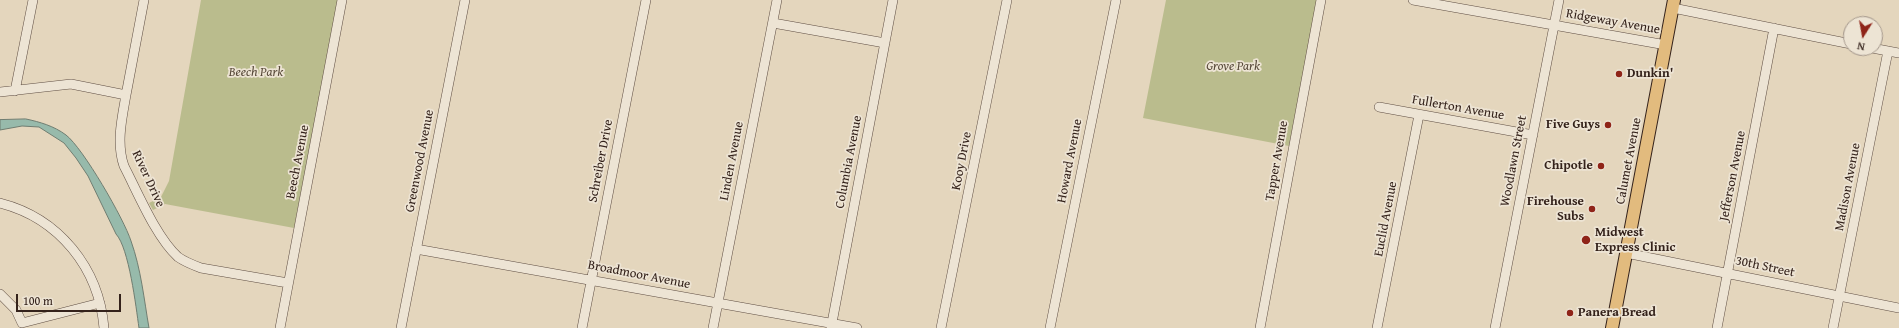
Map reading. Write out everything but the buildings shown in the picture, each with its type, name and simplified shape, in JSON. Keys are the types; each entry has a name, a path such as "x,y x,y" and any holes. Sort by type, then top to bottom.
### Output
{"main road":[{"name":"Calumet Avenue","path":"1612,328 1674,4"}],"street":[{"path":"15,91 33,0"},
{"name":"River Drive","path":"144,0 126,95 121,131 120,155 124,166 161,237 170,248 184,260 201,268 288,283"},
{"name":"Beech Avenue","path":"280,328 342,0"},
{"name":"Greenwood Avenue","path":"401,328 465,0"},
{"name":"Schreiber Drive","path":"582,328 646,0"},
{"name":"Linden Avenue","path":"713,328 777,0"},
{"name":"Columbia Avenue","path":"831,326 893,0"},
{"name":"Kooy Drive","path":"941,328 1007,0"},
{"name":"Howard Avenue","path":"1050,328 1116,0"},
{"name":"Tapper Avenue","path":"1260,328 1321,0"},
{"name":"Ridgeway Avenue","path":"1413,0 1555,24 1666,45"},
{"name":"Woodlawn Street","path":"1495,328 1559,0"},
{"path":"1674,4 1774,28 1843,42"},
{"path":"773,22 885,43"},
{"name":"Jefferson Avenue","path":"1716,328 1774,28"},
{"path":"1883,50 1899,53"},
{"name":"Madison Avenue","path":"1833,328 1888,51"},
{"path":"0,92 71,84 126,95"},
{"name":"Fullerton Avenue","path":"1379,108 1533,135"},
{"name":"Euclid Avenue","path":"1377,328 1419,115"},
{"path":"0,203 35,216 63,237 84,264 96,288 104,328"},
{"name":"Broadmoor Avenue","path":"416,249 718,303 831,326 857,328"},
{"name":"30th Street","path":"1626,253 1727,272 1899,308"},
{"path":"0,294 16,310 22,326 100,303"}],"green space":[{"name":"Beech Park","path":"201,0 338,0 294,228 165,204 153,210 149,203 161,197 169,181"},
{"name":"Grove Park","path":"1166,0 1317,0 1289,146 1143,118"}],"shaded area":[{"path":"26,119 57,129 66,135 92,168 120,217 131,241 140,273 149,328 139,328 131,278 121,241 116,234 88,176 76,158 64,143 39,127 22,126 0,130 0,120"}],"place":[{"name":"Dunkin'","path":"1619,74"},
{"name":"Five Guys","path":"1608,125"},
{"name":"Chipotle","path":"1601,166"},
{"name":"Firehouse Subs","path":"1592,209"},
{"name":"Midwest Express Clinic","path":"1586,240"},
{"name":"Panera Bread","path":"1570,313"}]}
